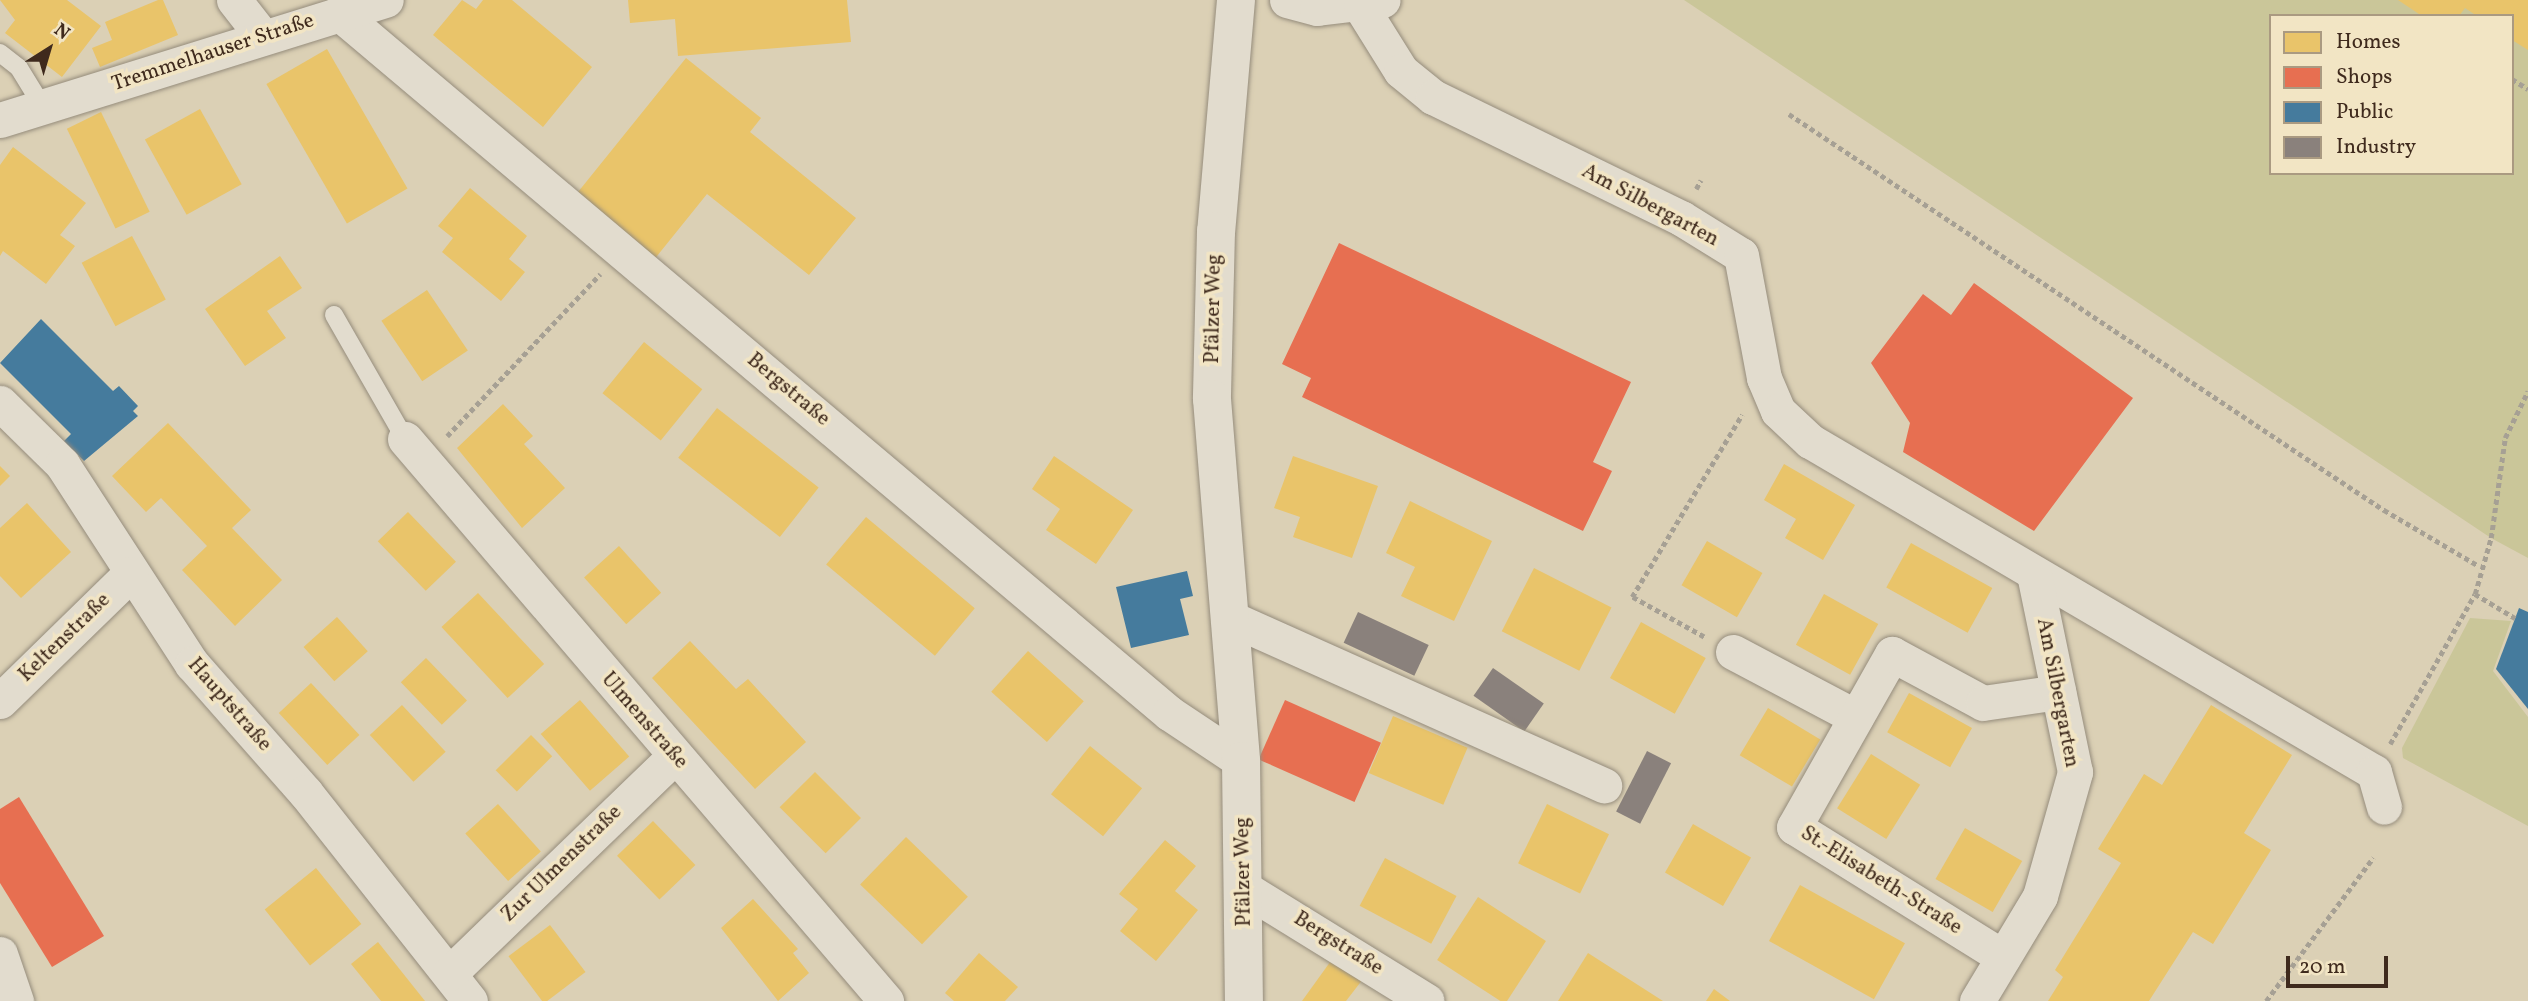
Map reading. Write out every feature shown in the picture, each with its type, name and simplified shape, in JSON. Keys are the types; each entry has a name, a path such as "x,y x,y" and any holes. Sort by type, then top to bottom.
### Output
{"street":[{"path":"234,0 263,37"},
{"name":"Tremmelhauser Straße","path":"0,120 386,0"},
{"name":"Pfälzer Weg","path":"1236,0 1216,231 1212,400 1241,761 1247,890 1244,1001"},
{"path":"1287,0 1317,8 1372,3"},
{"name":"Am Silbergarten","path":"1372,3 1401,71 1433,97 1681,218 1741,255 1764,378 1778,411 1810,441 2374,772"},
{"name":"Bergstraße","path":"339,13 1169,713 1241,761"},
{"name":"Hauptstraße","path":"0,403 62,464 130,574 192,664 450,973 470,1001"},
{"name":"Ulmenstraße","path":"413,451 886,1001"},
{"name":"Keltenstraße","path":"0,701 130,574"},
{"name":"Am Silbergarten","path":"1977,1001 2040,896 2075,772 2034,574"},
{"path":"1230,618 1604,785"},
{"path":"1733,652 1856,717"},
{"name":"St.-Elisabeth-Straße","path":"2003,957 1794,827 1892,654 1983,703 2058,692"},
{"name":"Zur Ulmenstraße","path":"450,973 675,756"},
{"path":"2374,772 2384,807"},
{"name":"Bergstraße","path":"1247,890 1427,1001"},
{"path":"0,954 16,1001"}],"lane":[{"path":"0,54 19,68 43,107"},
{"path":"334,315 413,451"}],"path":[{"path":"1788,114 2384,510 2479,566"},
{"path":"413,451 622,251"},
{"path":"1733,652 1632,597 1764,378"},
{"path":"2374,772 2475,594 2479,566 2491,538 2505,438 2528,391"},
{"path":"2475,594 2515,618"},
{"path":"2266,1001 2373,858"}],"shaded area":[{"path":"1684,0 2528,0 2528,558 2491,538"},
{"path":"2470,618 2511,621 2493,671 2528,717 2528,826 2403,758 2402,748"}],"building: Homes":[{"path":"0,0 67,0 101,26 62,77 5,33 15,20"},
{"path":"163,0 178,35 100,67 92,48 112,40 105,22"},
{"path":"462,0 476,9 483,0 512,0 592,67 543,127 433,35"},
{"path":"628,0 847,0 851,42 678,56 675,19 630,23"},
{"path":"2398,0 2528,0 2528,50 2514,41 2514,14 2474,14 2465,8 2460,14 2419,14"},
{"path":"327,49 408,188 347,223 266,84"},
{"path":"686,58 761,118 750,132 856,218 809,275 707,194 653,261 574,197"},
{"path":"200,109 242,184 187,215 145,140"},
{"path":"101,112 150,212 116,228 67,129"},
{"path":"13,147 86,203 60,235 75,246 46,284 3,251 0,256 0,165"},
{"path":"470,188 527,236 509,259 525,272 501,301 442,252 453,238 438,226"},
{"path":"132,236 166,300 115,326 82,263"},
{"path":"280,256 302,288 267,311 286,338 245,366 205,309"},
{"path":"427,290 468,351 422,381 381,321"},
{"path":"644,342 702,389 661,440 602,393"},
{"path":"503,404 533,436 524,444 565,488 522,528 457,448"},
{"path":"717,408 819,487 780,537 678,458"},
{"path":"168,423 251,510 232,528 282,580 235,626 182,570 207,546 161,498 146,512 112,476"},
{"path":"1054,456 1133,510 1096,564 1046,530 1060,509 1032,489"},
{"path":"1293,456 1378,486 1352,558 1293,537 1300,517 1274,508"},
{"path":"1784,464 1855,505 1823,560 1785,538 1796,519 1764,500"},
{"path":"0,466 10,476 0,486"},
{"path":"1410,501 1492,541 1454,621 1401,596 1415,567 1386,553"},
{"path":"27,503 71,552 21,598 0,576 0,528"},
{"path":"408,512 456,562 426,591 378,541"},
{"path":"866,517 975,608 935,656 826,564"},
{"path":"1707,541 1762,573 1737,617 1682,585"},
{"path":"1911,543 1992,588 1968,633 1886,588"},
{"path":"619,546 661,593 626,624 584,577"},
{"path":"1534,568 1612,607 1579,671 1502,631"},
{"path":"478,593 544,664 508,698 441,627"},
{"path":"1824,594 1878,624 1850,675 1796,645"},
{"path":"337,617 368,651 334,681 304,647"},
{"path":"1641,622 1706,658 1675,714 1610,678"},
{"path":"690,641 736,689 748,679 806,742 755,789 652,678"},
{"path":"1028,651 1084,701 1047,742 991,692"},
{"path":"426,658 467,700 442,725 401,682"},
{"path":"311,683 359,735 327,765 279,713"},
{"path":"1909,693 1972,728 1950,767 1887,732"},
{"path":"580,700 629,757 590,791 541,734"},
{"path":"402,705 446,752 413,782 370,735"},
{"path":"2211,705 2292,755 2244,833 2271,850 2213,944 2193,932 2149,1001 2048,1001 2063,977 2055,970 2121,863 2098,849 2144,774 2162,785"},
{"path":"1768,708 1820,739 1792,787 1740,755"},
{"path":"1393,716 1468,748 1443,805 1369,773"},
{"path":"531,735 552,756 517,792 496,770"},
{"path":"1090,746 1142,788 1103,836 1051,794"},
{"path":"1871,754 1920,785 1886,839 1837,808"},
{"path":"815,772 861,818 826,853 780,807"},
{"path":"498,804 541,852 508,881 465,833"},
{"path":"1547,804 1609,834 1580,894 1518,863"},
{"path":"653,821 695,865 659,900 617,856"},
{"path":"1693,824 1751,857 1723,906 1665,872"},
{"path":"1965,828 2022,861 1993,912 1936,879"},
{"path":"906,837 968,897 922,944 860,884"},
{"path":"1165,840 1196,866 1175,891 1198,910 1156,961 1120,931 1138,909 1119,894"},
{"path":"1385,858 1457,896 1431,944 1360,906"},
{"path":"316,868 361,924 310,965 265,910"},
{"path":"1800,885 1905,943 1874,999 1769,941"},
{"path":"1478,897 1546,941 1507,1001 1500,1001 1437,960"},
{"path":"753,899 798,949 793,953 809,973 778,1001 721,928"},
{"path":"550,925 586,972 547,1001 542,1001 508,956"},
{"path":"378,942 425,1001 381,1001 351,964"},
{"path":"979,953 1018,987 1005,1001 954,1001 945,993"},
{"path":"1588,953 1663,1001 1558,1001"},
{"path":"1333,958 1363,979 1346,1001 1302,1001"},
{"path":"1714,989 1730,1001 1706,1001"}],"building: Shops":[{"path":"1339,243 1631,382 1593,462 1612,471 1583,531 1302,397 1311,378 1282,364"},
{"path":"1974,283 2133,398 2034,531 1903,452 1910,423 1871,363 1923,294 1951,315"},
{"path":"1285,700 1381,743 1354,802 1259,759"},
{"path":"19,797 104,936 52,967 0,883 0,809"}],"building: Public":[{"path":"41,319 113,391 119,386 138,406 133,411 138,416 84,461 64,441 71,434 0,363"},
{"path":"1187,571 1193,596 1180,599 1189,635 1131,648 1116,587"},
{"path":"2519,608 2528,612 2528,709 2496,669"}],"building: Industry":[{"path":"1358,612 1429,645 1414,676 1344,643"},
{"path":"1493,668 1544,704 1524,731 1473,696"},
{"path":"1647,751 1671,763 1640,824 1616,812"}]}
